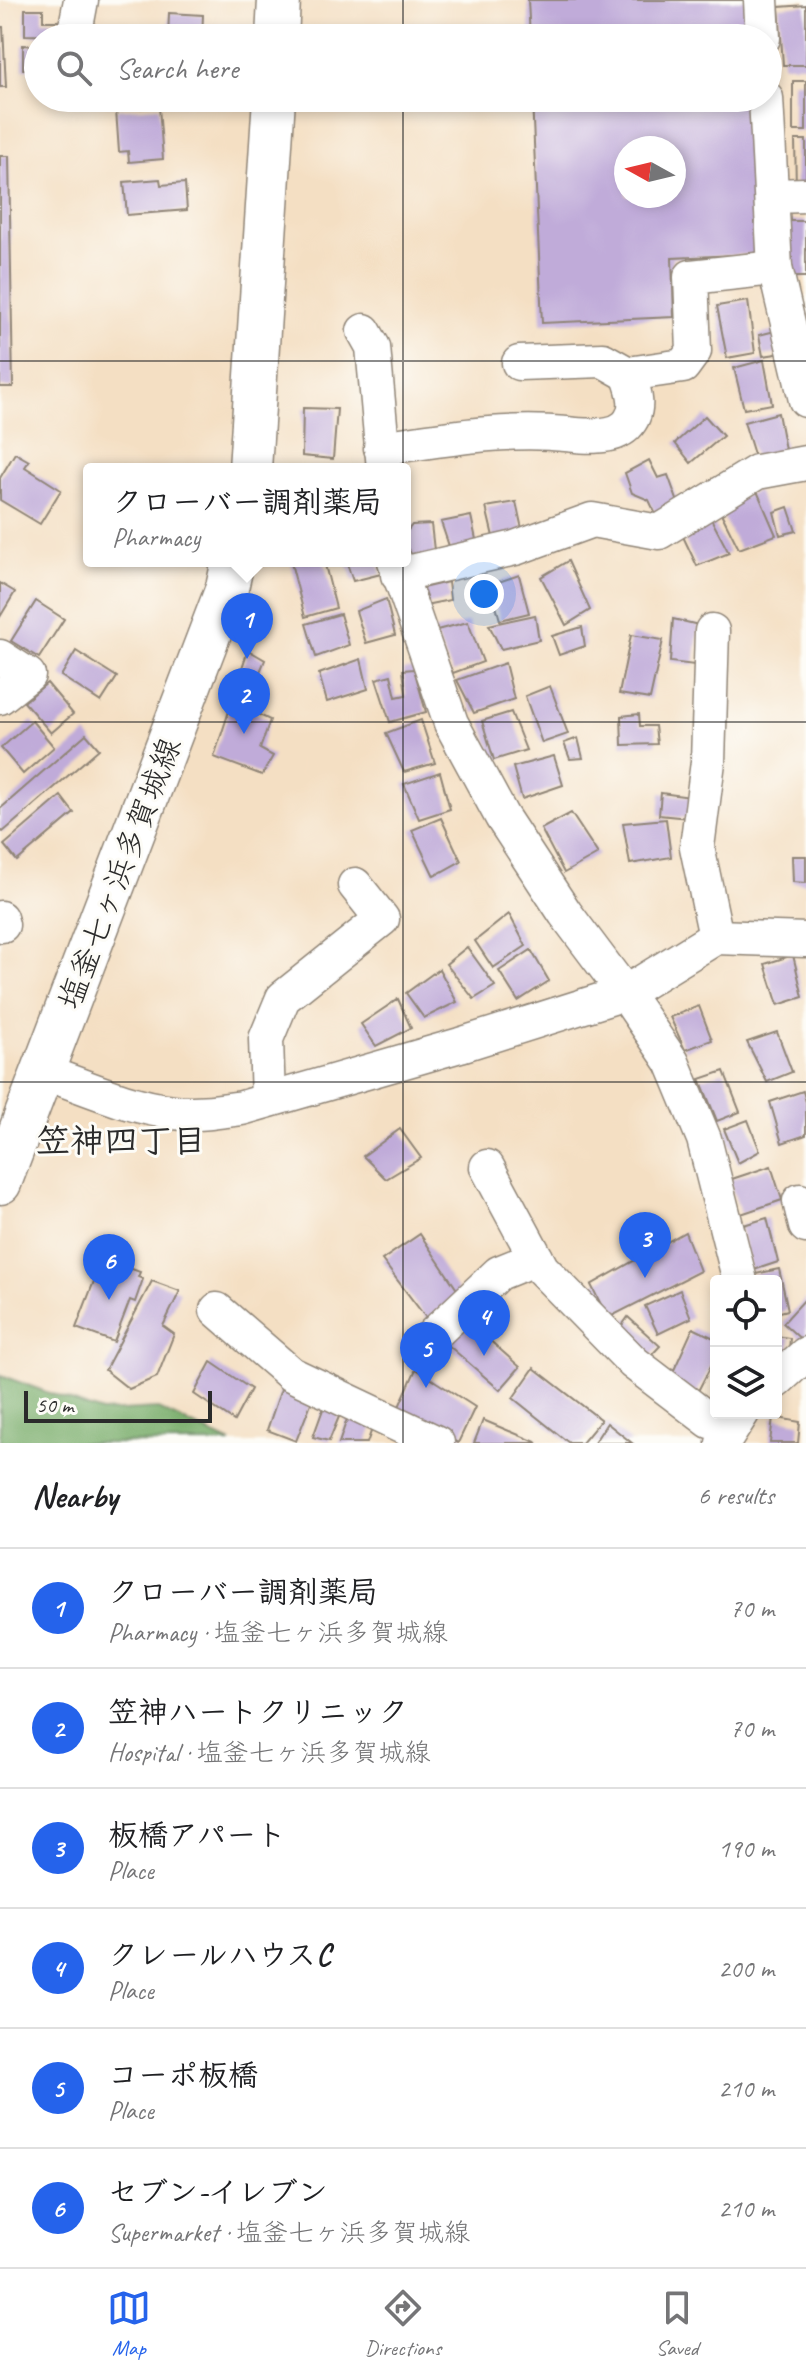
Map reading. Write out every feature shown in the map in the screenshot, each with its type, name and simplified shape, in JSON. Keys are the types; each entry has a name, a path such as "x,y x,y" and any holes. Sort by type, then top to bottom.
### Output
{"main road":[{"path":"278,24 279,0"},
{"path":"250,463 273,112"},
{"name":"塩釜七ヶ浜多賀城線","path":"0,1183 227,588 232,567"}],"street":[{"path":"761,0 762,24"},
{"path":"767,112 775,268 806,400"},
{"path":"772,196 806,195"},
{"path":"519,363 603,360 628,374 683,366 694,351 691,277 775,268"},
{"path":"364,331 373,347 382,458 516,431 608,435 624,428 635,413 634,391 628,374"},
{"path":"411,565 515,548 592,520 659,532 757,472 806,463"},
{"path":"396,568 451,723 502,817 565,913 672,1062 704,1139 738,1275"},
{"path":"712,631 708,762 697,847 716,937"},
{"path":"0,657 28,675 0,697"},
{"path":"268,1100 266,1039 283,998 382,919 355,885"},
{"path":"43,1072 126,1102 175,1113 242,1108 625,993 716,937 806,940"},
{"path":"487,1167 542,1269 634,1363 711,1429 730,1419"},
{"path":"434,1334 499,1273 536,1258"},
{"path":"217,1310 291,1374 437,1443"},
{"path":"782,1376 806,1354"}],"green space":[{"path":"0,1375 101,1412 158,1409 231,1443 0,1443"}],"building":[{"path":"528,0 747,0 748,24 529,24"},
{"path":"806,5 806,65 783,65 779,7"},
{"path":"25,9 43,9 43,21 61,21 61,24 25,24"},
{"path":"169,13 203,15 203,24 169,24"},
{"path":"0,27 3,27 6,87 0,87"},
{"path":"793,81 806,81 806,131 793,131"},
{"path":"116,112 159,112 163,159 129,162 128,151 119,152"},
{"path":"533,112 752,112 758,254 672,258 674,317 542,323"},
{"path":"795,140 806,140 806,187 796,187"},
{"path":"0,156 9,156 13,387 0,387"},
{"path":"160,179 161,185 185,183 187,210 127,215 124,182"},
{"path":"788,221 806,221 806,277 789,277"},
{"path":"748,301 755,353 727,358 717,306"},
{"path":"779,330 783,353 763,356 759,335"},
{"path":"764,360 772,404 744,409 734,368"},
{"path":"303,408 337,409 333,459 302,456"},
{"path":"778,413 787,460 757,464 744,422"},
{"path":"705,416 723,436 691,463 675,443"},
{"path":"15,453 29,461 25,467 61,490 40,524 0,500 0,478"},
{"path":"649,460 658,478 668,475 681,511 659,521 649,500 632,493 625,473"},
{"path":"757,491 776,535 739,549 718,507"},
{"path":"516,502 524,538 495,545 486,507"},
{"path":"788,507 796,531 780,535 774,512"},
{"path":"708,513 729,553 697,566 678,526"},
{"path":"471,516 478,549 452,555 441,522"},
{"path":"431,524 435,559 411,556 412,525"},
{"path":"568,561 590,610 566,625 541,577"},
{"path":"292,567 326,567 336,608 305,617"},
{"path":"348,567 379,567 381,574 353,581"},
{"path":"519,575 529,613 500,620 490,585"},
{"path":"448,582 450,600 420,606 418,589"},
{"path":"0,583 15,592 0,617"},
{"path":"386,599 395,635 366,643 356,611"},
{"path":"36,601 64,619 39,658 11,641"},
{"path":"340,614 349,645 316,657 306,624"},
{"path":"535,615 539,640 501,649 489,625"},
{"path":"673,619 699,625 694,665 670,662"},
{"path":"468,622 483,662 453,673 433,631"},
{"path":"582,627 585,646 559,655 552,636"},
{"path":"631,635 663,640 650,699 619,694"},
{"path":"248,650 265,660 257,679 241,671"},
{"path":"76,651 117,677 101,702 61,676"},
{"path":"361,659 368,689 327,702 319,674"},
{"path":"505,663 514,699 474,713 457,680"},
{"path":"414,669 426,712 390,722 376,679 391,675 396,697 406,695 403,670"},
{"path":"47,683 73,714 51,733 24,702"},
{"path":"550,686 568,734 542,743 525,696"},
{"path":"232,702 270,720 260,749 273,756 262,775 214,757"},
{"path":"511,712 526,750 494,760 482,721"},
{"path":"639,714 640,726 655,726 657,744 622,745 621,716"},
{"path":"421,720 435,763 404,772 386,733"},
{"path":"32,721 54,747 23,774 1,748"},
{"path":"86,734 99,749 3,832 0,829 0,809"},
{"path":"578,738 583,758 570,759 564,743"},
{"path":"554,756 563,785 522,799 513,767"},
{"path":"440,772 450,809 419,819 404,784"},
{"path":"661,793 691,797 688,818 659,815"},
{"path":"61,796 74,813 17,861 4,845"},
{"path":"571,813 598,854 564,873 541,829"},
{"path":"441,818 461,861 434,876 412,830"},
{"path":"666,819 671,857 630,864 623,823"},
{"path":"792,856 806,856 806,883 793,882"},
{"path":"509,914 526,946 493,968 475,941"},
{"path":"467,947 495,986 474,999 446,964"},
{"path":"531,950 549,981 518,1001 499,971"},
{"path":"793,955 803,997 778,1005 765,964"},
{"path":"439,969 457,1002 424,1018 406,993"},
{"path":"398,999 411,1028 376,1046 361,1024"},
{"path":"699,1006 712,1040 685,1050 670,1017"},
{"path":"777,1032 792,1072 767,1082 747,1042"},
{"path":"724,1071 740,1112 717,1121 700,1079"},
{"path":"803,1091 806,1135 782,1143 770,1102"},
{"path":"748,1120 760,1151 738,1163 724,1129"},
{"path":"400,1129 421,1158 386,1179 363,1156"},
{"path":"771,1166 782,1200 741,1214 729,1180"},
{"path":"767,1218 778,1262 751,1271 740,1226"},
{"path":"685,1232 700,1271 608,1318 591,1285"},
{"path":"420,1234 460,1294 427,1319 382,1260"},
{"path":"103,1258 140,1272 138,1277 143,1279 135,1302 130,1300 114,1342 76,1328"},
{"path":"779,1269 780,1275 751,1275"},
{"path":"152,1281 180,1291 163,1326 174,1334 157,1377 129,1389 105,1370"},
{"path":"782,1283 788,1310 782,1312"},
{"path":"680,1290 691,1318 658,1334 645,1306"},
{"path":"806,1298 806,1344 783,1323"},
{"path":"628,1317 660,1346 645,1362 615,1335"},
{"path":"470,1323 520,1367 500,1390 448,1345"},
{"path":"693,1328 710,1336 710,1368 697,1393 669,1381"},
{"path":"782,1337 790,1338 788,1361 782,1367"},
{"path":"211,1362 251,1389 234,1421 194,1394"},
{"path":"534,1368 601,1420 582,1443 569,1443 513,1398"},
{"path":"416,1369 475,1407 458,1443 397,1411"},
{"path":"282,1386 313,1398 296,1441 267,1430"},
{"path":"326,1401 343,1407 329,1441 313,1437"},
{"path":"349,1413 374,1423 367,1443 339,1443"},
{"path":"773,1419 800,1422 798,1443 770,1443"},
{"path":"483,1420 538,1443 474,1443"},
{"path":"607,1423 632,1443 594,1443"}],"place":[{"name":"クローバー調剤薬局","path":"247,659"},
{"name":"笠神ハートクリニック","path":"244,734"},
{"name":"板橋アパート","path":"645,1278"},
{"name":"セブン-イレブン","path":"109,1300"},
{"name":"クレールハウスC","path":"484,1356"},
{"name":"コーポ板橋","path":"426,1388"}],"district":[{"name":"笠神四丁目","path":"121,1140"}]}
